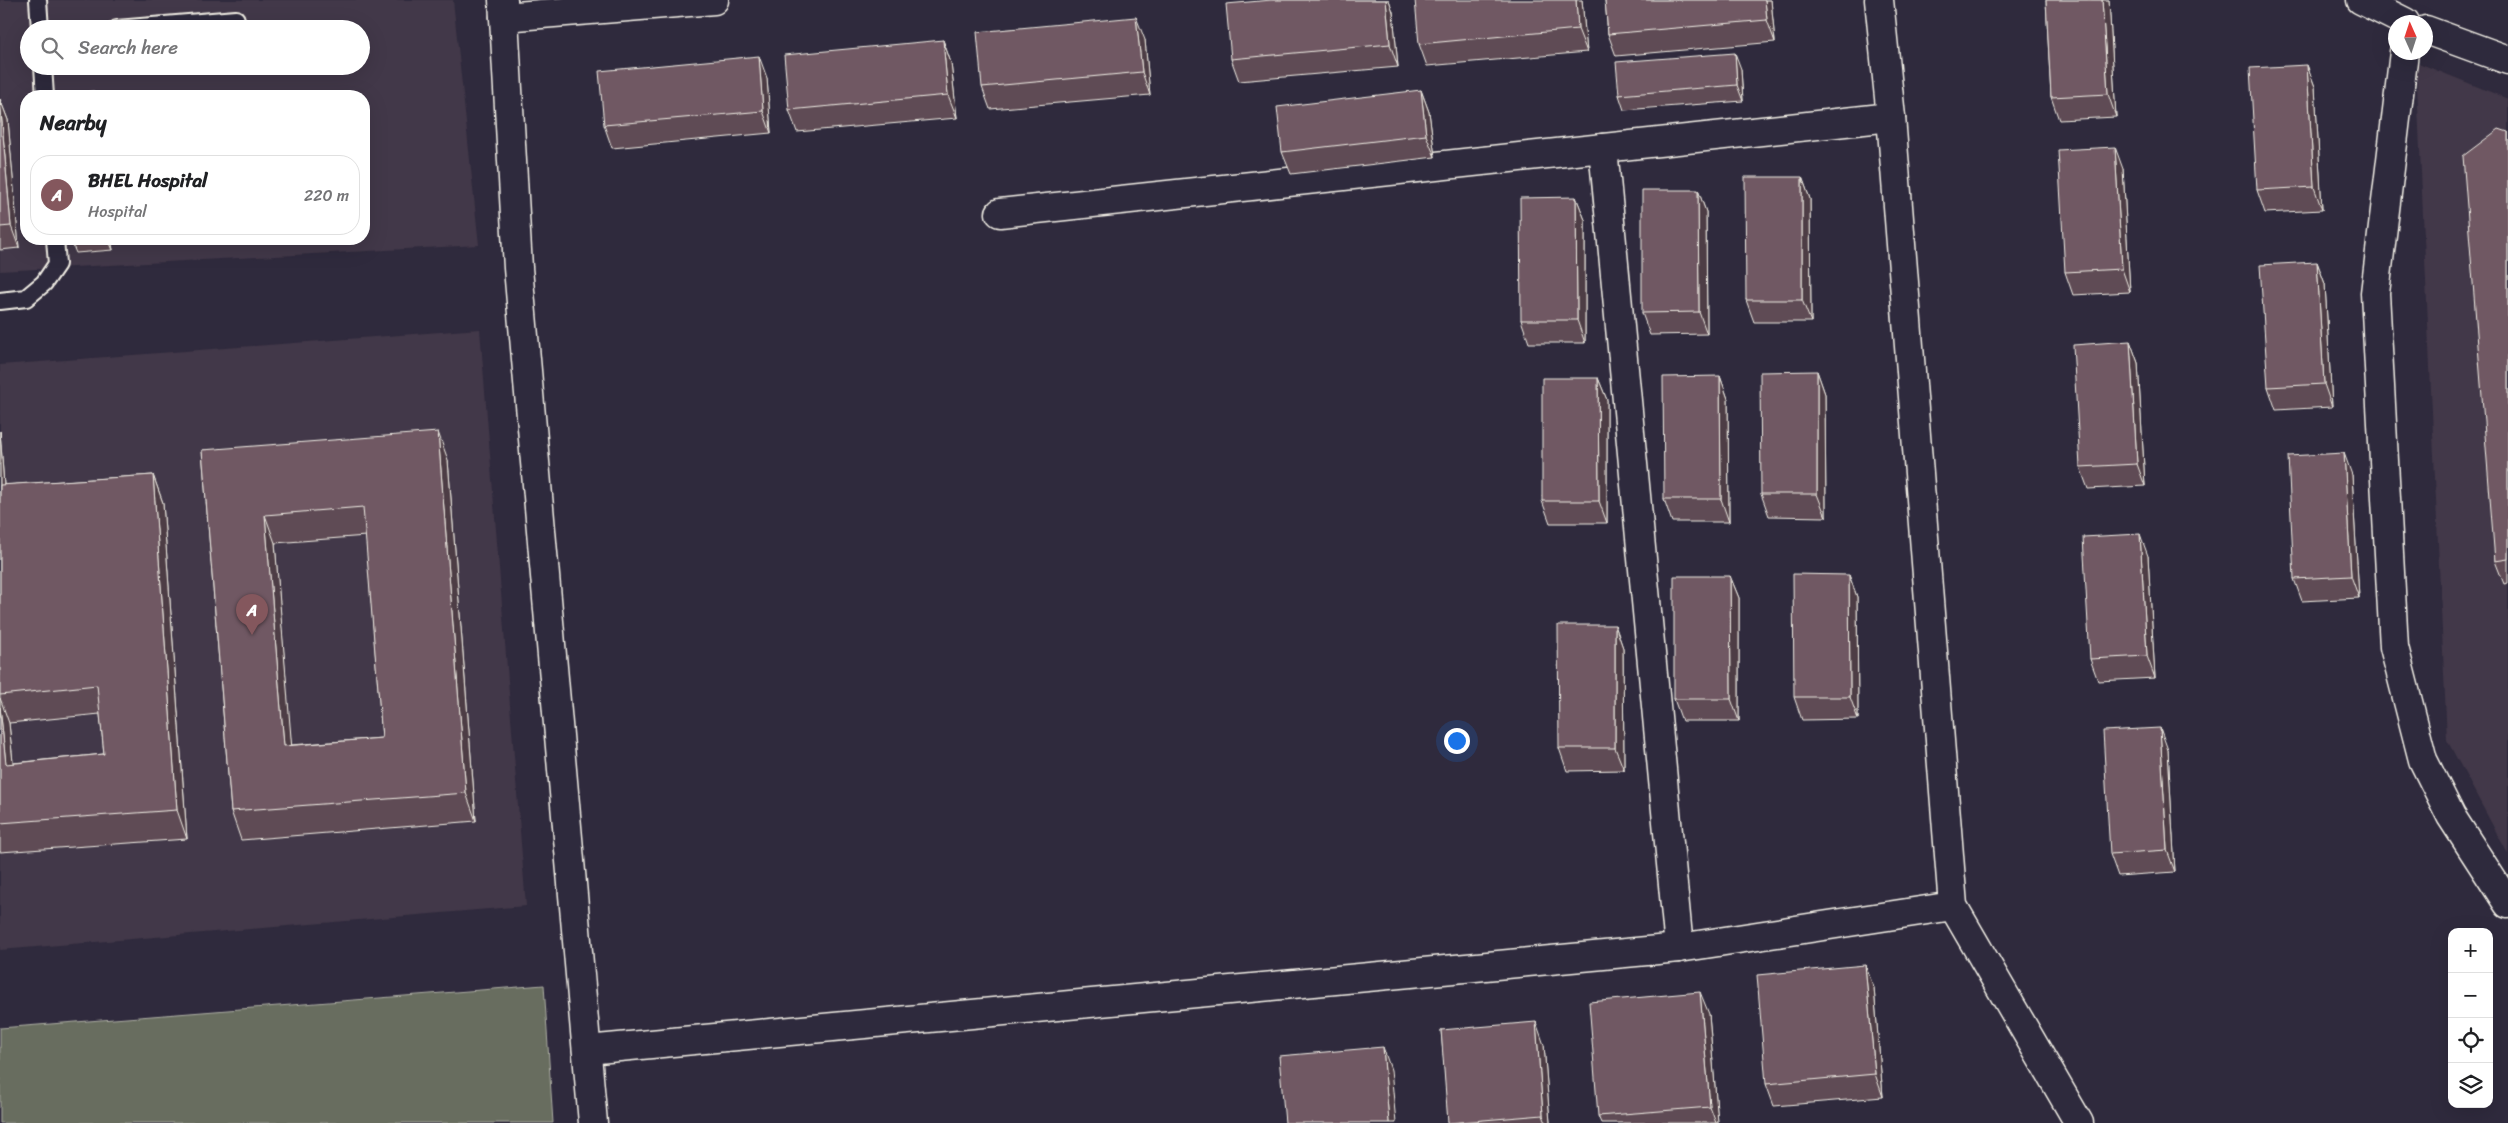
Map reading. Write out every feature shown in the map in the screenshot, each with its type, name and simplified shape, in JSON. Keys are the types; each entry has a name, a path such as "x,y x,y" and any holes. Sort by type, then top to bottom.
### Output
{"street":[{"path":"593,1123 518,268 503,9 714,0"},
{"path":"1879,0 1891,117 1953,906 2079,1123"},
{"path":"2361,0 2391,15"},
{"path":"2433,33 2508,60"},
{"path":"2403,60 2375,293 2394,647 2423,760 2451,816 2508,904"},
{"path":"1000,213 1891,117"},
{"path":"1603,148 1679,948"},
{"path":"587,1050 1679,948 1953,906"}],"lane":[{"path":"38,0 39,20"},
{"path":"224,20 236,19"},
{"path":"44,75 45,90"},
{"path":"0,301 26,298 44,283 57,264 55,245"}],"shaded area":[{"path":"0,0 453,0 479,245 0,271"},
{"path":"2416,62 2508,99 2508,854 2447,740"},
{"path":"480,329 526,906 0,950 0,365"}],"green space":[{"path":"544,985 553,1123 0,1123 0,1028"}],"building":[{"path":"1272,0 1386,0 1390,44 1231,59 1226,4"},
{"path":"1415,0 1576,0 1578,29 1419,44"},
{"path":"1605,0 1765,0 1767,20 1608,34"},
{"path":"2046,0 2102,0 2108,94 2051,97"},
{"path":"1136,17 1142,72 982,87 977,32"},
{"path":"943,40 948,95 789,110 784,55"},
{"path":"1735,53 1737,85 1619,95 1616,62"},
{"path":"759,56 763,111 604,125 599,71"},
{"path":"2307,65 2314,187 2257,190 2250,68"},
{"path":"1421,90 1426,135 1282,152 1277,107"},
{"path":"0,101 11,226 0,227"},
{"path":"2499,129 2508,132 2508,559 2495,561 2463,156"},
{"path":"2115,147 2122,269 2065,272 2058,150"},
{"path":"1745,177 1802,177 1802,300 1746,300"},
{"path":"1642,190 1698,190 1699,312 1642,313"},
{"path":"1576,197 1577,320 1521,320 1520,198"},
{"path":"2317,262 2324,384 2268,387 2260,265"},
{"path":"2130,341 2137,464 2080,467 2073,345"},
{"path":"1817,371 1817,494 1761,494 1760,372"},
{"path":"1720,376 1721,499 1664,499 1663,377"},
{"path":"1542,378 1598,378 1599,501 1542,501"},
{"path":"438,432 466,793 231,811 202,450","holes":["363,507 382,738 284,746 265,515"]},
{"path":"2344,453 2351,576 2294,579 2288,456"},
{"path":"153,475 177,810 0,823 0,707 6,764 104,754 97,685 0,695 0,485"},
{"path":"2140,534 2147,656 2090,659 2083,537"},
{"path":"1793,574 1849,575 1850,697 1794,697"},
{"path":"1674,576 1730,576 1731,699 1674,699"},
{"path":"1558,625 1615,625 1615,748 1559,748"},
{"path":"2160,728 2167,850 2110,854 2103,731"},
{"path":"1865,965 1875,1074 1766,1084 1757,975"},
{"path":"1700,992 1710,1107 1598,1116 1589,1002"},
{"path":"1536,1022 1543,1115 1448,1123 1441,1030"},
{"path":"1383,1047 1389,1123 1285,1123 1279,1056"}],"place":[{"name":"BHEL Hospital","path":"252,635"}]}
